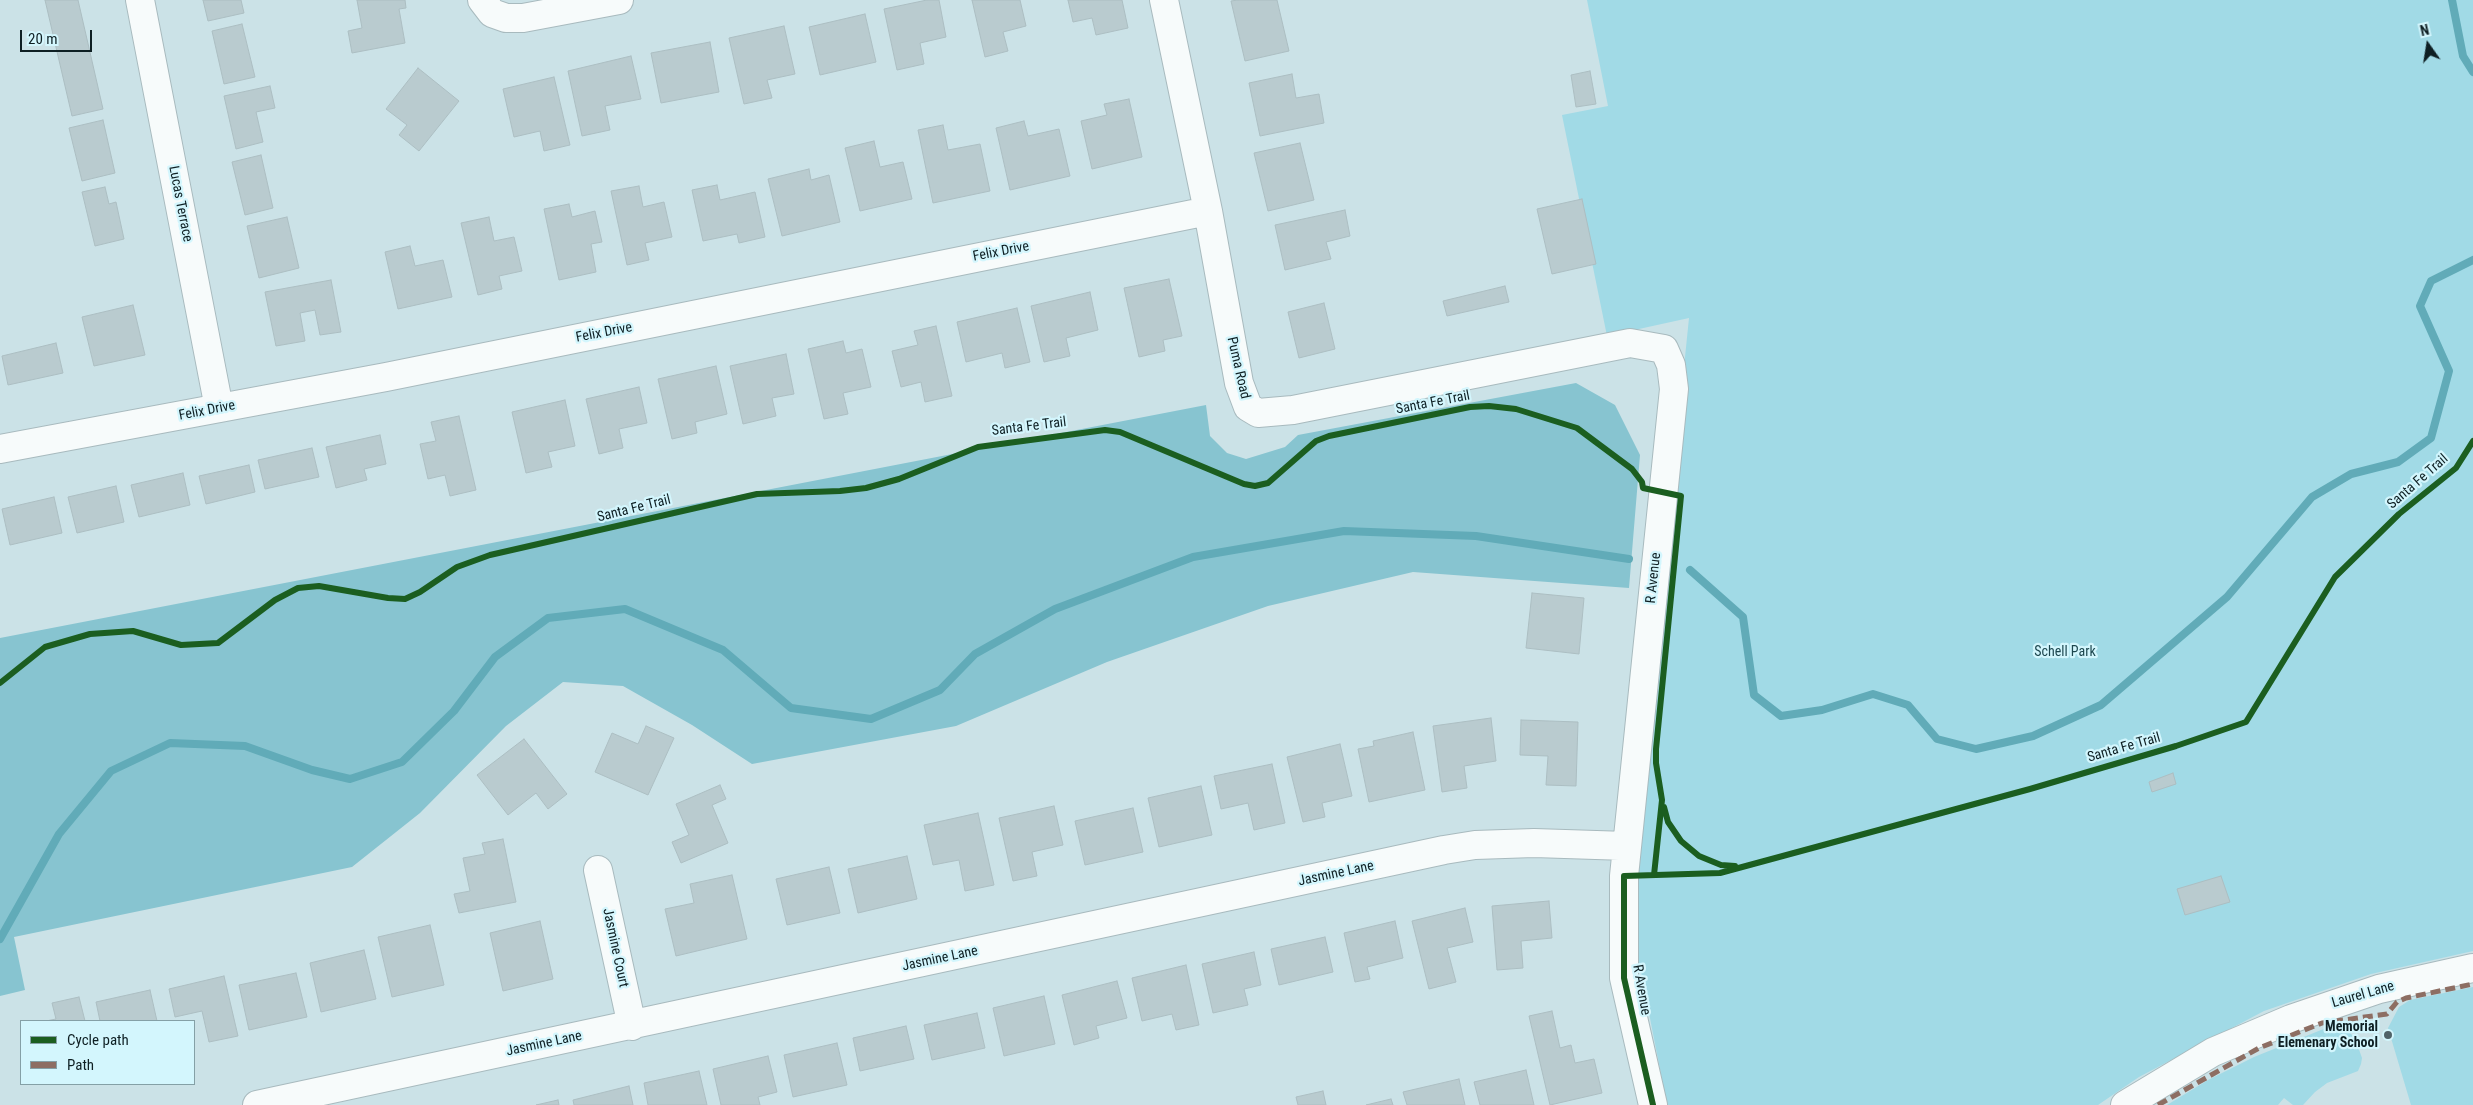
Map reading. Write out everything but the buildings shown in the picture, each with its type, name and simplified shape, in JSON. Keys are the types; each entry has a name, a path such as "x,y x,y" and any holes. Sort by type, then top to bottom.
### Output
{"street":[{"name":"Lucas Terrace","path":"140,0 219,408"},
{"path":"487,6 506,18 523,18 619,0"},
{"name":"Puma Road","path":"1164,0 1208,211 1239,382 1248,407 1258,413 1293,410 1630,343 1664,349"},
{"name":"Felix Drive","path":"0,449 386,377 1208,211"},
{"name":"R Avenue","path":"1653,1105 1624,978 1623,933 1627,846 1674,389 1672,365 1664,349"},
{"name":"Jasmine Lane","path":"257,1105 632,1026 1444,850 1475,845 1534,843 1627,846"},
{"name":"Jasmine Court","path":"598,870 632,1026"},
{"name":"Laurel Lane","path":"2125,1105 2213,1052 2290,1019 2379,989 2473,968"}],"green space":[{"name":"Schell Park","path":"1587,0 2473,0 2473,951 2371,974 2264,1011 2139,1077 2098,1105 1667,1105 1631,921 1633,866 1689,318 1607,336 1562,115 1608,106"},
{"path":"2473,987 2473,1105 2411,1105 2388,1028 2399,1007 2410,1000"},
{"path":"2336,1024 2343,1026 2355,1038 2362,1058 2361,1064 2358,1071 2327,1083 2303,1105 2293,1105 2284,1098 2278,1105 2167,1105 2208,1080 2254,1057"}],"shaded area":[{"path":"1576,383 1615,405 1640,455 1629,588 1413,572 1268,606 1107,662 956,726 752,764 692,725 623,686 563,682 506,726 420,813 352,867 14,937 25,990 0,996 0,638 1206,405 1210,436 1227,453 1246,459 1285,447 1298,435"}],"waterway":[{"path":"2452,0 2463,56 2473,72"},
{"path":"1690,570 1743,617 1754,695 1781,716 1822,710 1873,694 1908,705 1937,739 1976,749 2033,736 2101,705 2227,597 2312,497 2351,474 2398,462 2431,438 2449,371 2420,306 2431,281 2473,260"},
{"path":"0,939 59,834 111,771 170,743 245,746 312,770 350,779 402,762 454,711 495,657 548,618 625,609 723,650 791,708 871,719 940,690 975,654 1055,609 1193,557 1344,531 1476,536 1629,559"}],"marked path":[{"path":"2158,1105 2259,1048 2322,1023 2387,1014 2397,1002 2406,998 2473,984"}],"cycle path":[{"name":"Santa Fe Trail","path":"0,683 45,647 90,634 133,631 181,645 218,643 275,600 298,588 319,586 388,598 405,599 420,592 457,567 490,555 757,494 840,491 866,488 899,479 978,447 1105,430 1120,432 1244,484 1255,486 1268,483 1316,441 1329,436 1470,407 1489,406 1516,409 1577,428 1632,469 1642,482 1643,488 1681,496 1656,749 1656,763 1662,800 1654,875"},
{"name":"Santa Fe Trail","path":"1653,1105 1624,978 1624,876 1720,873 2030,789 2176,746 2246,722 2335,577 2399,514 2456,468 2473,441"},
{"path":"1664,807 1668,822 1681,841 1699,856 1721,865 1735,866"}],"place":[{"name":"Memorial Elemenary School","path":"2388,1035"}]}
